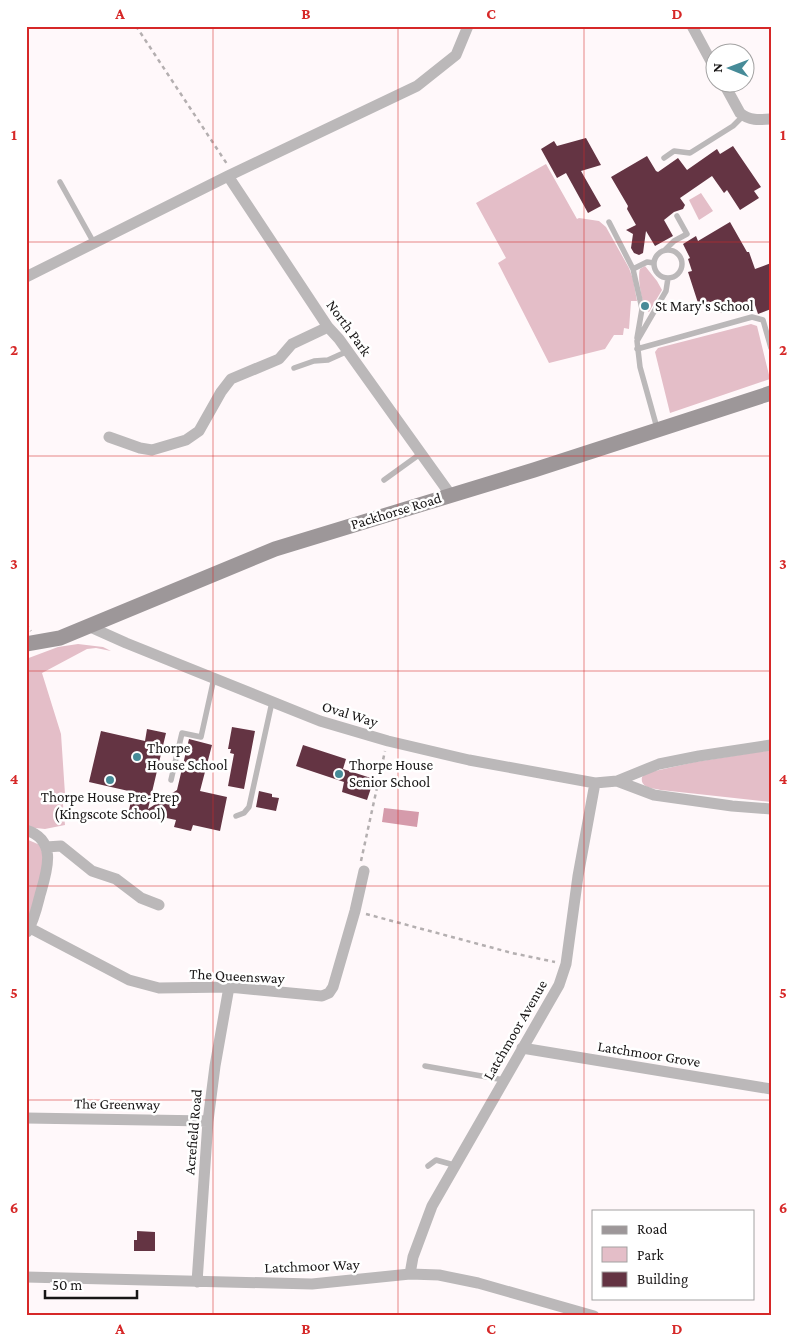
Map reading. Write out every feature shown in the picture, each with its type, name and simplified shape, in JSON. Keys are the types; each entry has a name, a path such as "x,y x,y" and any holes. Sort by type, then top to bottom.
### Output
{"main road":[{"name":"Packhorse Road","path":"26,644 60,638 275,549 450,494 534,470 771,393"}],"street":[{"path":"26,278 231,175 417,86 456,55 468,26"},
{"path":"692,26 704,48"},
{"path":"728,92 743,116 759,120 771,119"},
{"name":"North Park","path":"231,175 328,327 348,351 450,494"},
{"path":"109,436 140,448 152,450 186,440 199,431 220,392 231,379 278,359 292,344 328,327"},
{"name":"Oval Way","path":"88,626 320,721 388,741 469,760 594,783 617,781 659,764 771,745"},
{"name":"Oval Way","path":"617,781 654,795 732,806 771,809"},
{"name":"Latchmoor Avenue","path":"410,1274 413,1257 432,1206 559,985 566,964 578,876 594,783"},
{"path":"26,830 35,833 41,838 46,847 48,866 28,931"},
{"path":"46,847 61,846 92,871 116,879 141,898 158,905"},
{"name":"The Queensway","path":"28,931 129,980 159,988 229,987 322,996 329,993 333,987 355,911 364,871"},
{"name":"Acrefield Road","path":"197,1282 208,1120 215,1066 229,987"},
{"name":"Latchmoor Grove","path":"522,1048 771,1089"},
{"name":"The Greenway","path":"26,1118 208,1120"},
{"name":"Latchmoor Way","path":"26,1277 312,1284 410,1274 439,1275 478,1283 594,1316"}],"lane":[{"path":"664,158 674,151 690,153 733,126 743,116"},
{"path":"60,182 94,244"},
{"path":"665,250 678,254 681,262 680,271 673,277 668,278 660,275 656,272 654,263 657,255 674,241 687,234 677,216"},
{"path":"609,222 633,269 642,309 637,349 640,367 658,430"},
{"path":"633,269 647,262 654,263"},
{"path":"637,341 666,291 668,278"},
{"path":"637,349 752,318 763,320 771,348"},
{"path":"294,368 314,361 328,360 348,351"},
{"path":"384,480 420,454"},
{"path":"171,780 182,733 201,737 214,678"},
{"path":"236,816 244,813 249,807 272,702"},
{"path":"425,1066 504,1080"},
{"path":"428,1166 436,1160 454,1166"}],"path":[{"path":"136,26 231,175"},
{"path":"364,871 361,865 388,741"},
{"path":"355,911 512,953 566,964"}],"green space":[{"path":"546,164 577,219 599,221 606,227 629,268 637,301 631,301 629,329 624,328 623,335 614,335 605,349 549,363 498,263 506,258 476,203"},
{"path":"701,193 713,211 699,220 689,200"},
{"path":"645,266 662,290 649,312 642,299 640,285 640,269"},
{"path":"751,324 757,326 770,379 670,413 655,352 658,348"},
{"path":"78,644 103,647 111,651 96,648 87,649 42,673 61,734 65,794 62,795 65,825 45,829 26,827 26,659 58,647"},
{"path":"771,750 771,802 661,790 647,787 642,781 642,777 646,773 695,762"},
{"path":"26,839 40,845 45,863 42,882 26,923"}],"shaded area":[{"path":"384,808 419,812 417,827 382,822"}],"building":[{"path":"586,138 601,165 581,171 601,206 588,213 566,173 557,178 541,149 554,141 557,146"},
{"path":"733,146 761,187 754,191 759,198 740,210 727,190 724,193 712,176 680,198 685,205 683,209 674,212 664,220 673,236 655,246 646,231 643,253 639,255 634,253 631,248 633,234 626,230 636,225 627,209 628,206 611,177 647,156 658,172 678,158 687,170 717,149 720,154"},
{"path":"730,222 747,252 749,252 755,269 771,263 771,309 758,314 754,302 721,313 716,300 699,306 688,272 692,271 688,259 690,258 683,244 696,236 698,241"},
{"path":"232,727 255,731 244,789 228,786 234,754 230,753 231,749 228,749"},
{"name":"Thorpe House Pre-Prep (Kingscote School)","path":"147,729 166,733 148,809 177,790 189,739 212,745 200,791 227,797 220,831 193,825 191,831 174,827 176,820 129,810 133,792 89,782 101,731 145,741"},
{"name":"Thorpe House Senior School","path":"303,745 346,759 343,769 374,779 367,800 342,792 344,782 296,766"},
{"path":"259,791 279,798 276,811 256,807"},
{"path":"137,1231 155,1232 155,1251 134,1251 134,1240 137,1240"}],"place":[{"name":"St Mary's School","path":"645,306"},
{"name":"Thorpe House School","path":"137,757"},
{"name":"Thorpe House Senior School","path":"339,774"},
{"name":"Thorpe House Pre-Prep (Kingscote School)","path":"110,780"}]}
